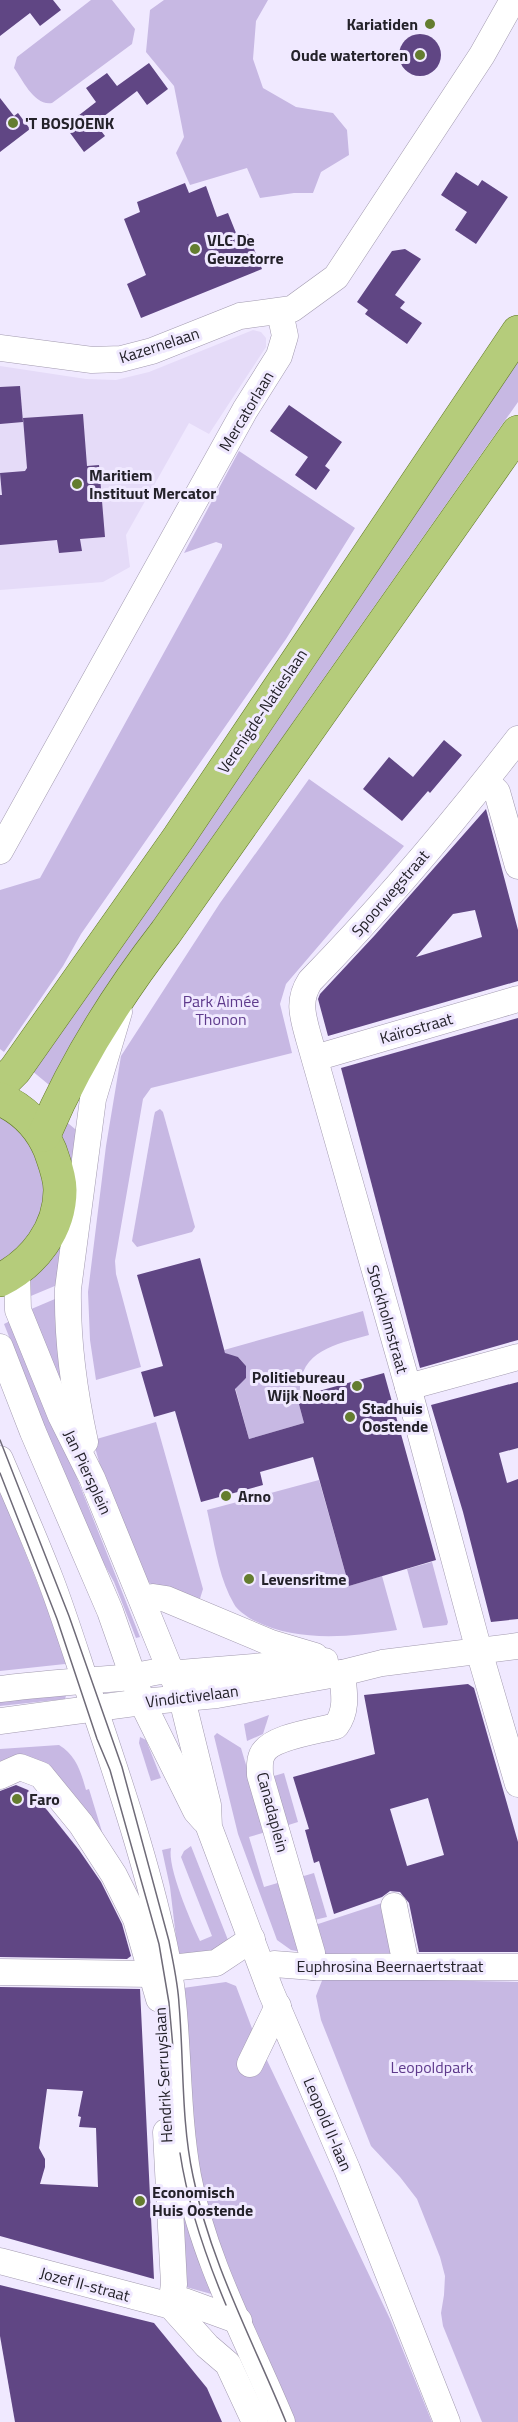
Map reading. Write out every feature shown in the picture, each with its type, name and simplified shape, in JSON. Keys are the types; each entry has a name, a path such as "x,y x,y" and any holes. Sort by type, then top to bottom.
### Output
{"main road":[{"name":"Verenigde-Natieslaan","path":"0,1085 15,1070 179,837 518,332"},
{"path":"44,1135 67,1087 128,981 179,914 518,432"},
{"path":"0,1099 12,1104 28,1117 44,1135 55,1165 60,1189 57,1212 48,1235 39,1248 8,1276"}],"street":[{"path":"280,312 292,309 336,277 482,56 513,0"},
{"name":"Kazernelaan","path":"0,348 92,360 121,359 152,351 240,316 280,312"},
{"name":"Mercatorlaan","path":"3,837 239,420 279,356 285,336 280,312"},
{"name":"Spoorwegstraat","path":"315,1058 302,1009 303,992 486,781 518,739"},
{"path":"486,781 497,792 518,866"},
{"path":"92,1478 73,1388 67,1320 68,1289 93,1099 128,981"},
{"name":"Kaïrostraat","path":"315,1058 518,999"},
{"name":"Stockholmstraat","path":"315,1058 518,1784"},
{"name":"Jan Piersplein","path":"8,1276 18,1310 61,1416 92,1478 171,1671"},
{"name":"Jan Piersplein","path":"0,1347 33,1432 110,1611 132,1676"},
{"path":"408,1387 518,1357"},
{"path":"0,1459 50,1579 134,1830 164,1942 161,1972 174,2003 180,2116 188,2178 212,2257 282,2422"},
{"path":"142,1599 153,1597 166,1599 271,1643 336,1667"},
{"name":"Vindictivelaan","path":"0,1689 171,1671 180,1673 382,1664 518,1646"},
{"name":"Vindictivelaan","path":"0,1721 142,1702 182,1699 336,1667"},
{"name":"Canadaplein","path":"313,1967 312,1953 261,1775 260,1763 262,1754 276,1742 336,1726 342,1718 345,1702 336,1667"},
{"name":"Leopold II-laan","path":"171,1671 182,1699 208,1805 209,1827"},
{"name":"Leopold II-laan","path":"132,1676 142,1702 196,1810 209,1827 278,2006 347,2169 447,2422"},
{"name":"Hendrik Serruyslaan","path":"0,1776 20,1767 41,1774 81,1824 114,1875 161,1972 160,2005 174,2284 171,2306"},
{"path":"394,1906 406,1965"},
{"path":"0,1972 161,1972 216,1963 252,1939"},
{"name":"Euphrosina Beernaertstraat","path":"263,1968 274,1964 313,1967 406,1965 518,1967"},
{"path":"250,2064 278,2006"},
{"name":"Jozef II-straat","path":"0,2261 171,2306 184,2301 239,2321"},
{"path":"171,2306 207,2346 228,2364 255,2422"}],"shaded area":[{"name":"Maritiem Instituut Mercator","path":"253,330 261,332 266,338 266,347 209,434 189,423 126,535 130,567 103,582 0,590 0,366 86,379 116,380 149,372"}],"green space":[{"path":"91,0 112,0 135,29 132,44 52,103 46,103 34,96 14,68 17,57"},
{"path":"164,0 268,0 256,21 253,59 263,88 296,107 333,113 347,130 349,155 321,172 313,193 260,198 247,168 190,185 176,153 184,137 174,86 146,52 150,10"},
{"path":"518,354 518,402 302,709 114,987 54,1089 31,1070"},
{"path":"239,451 355,528 286,639 81,934 63,966 4,1052 0,1049 0,890 40,878 222,547 222,544 216,542 184,553"},
{"name":"Park Aimée Thonon","path":"309,779 404,846 286,984 280,1004 292,1053 151,1088 143,1099 115,1261 116,1274 141,1367 96,1380 90,1340 88,1292 106,1146 121,1056 220,903"},
{"path":"160,1109 163,1112 195,1227 192,1232 137,1247 132,1241 154,1116 155,1112"},
{"path":"0,1113 29,1140 42,1169 45,1202 35,1232 0,1266"},
{"path":"63,1119 81,1134 62,1283 26,1298 61,1142"},
{"path":"62,1296 70,1406 29,1310"},
{"path":"363,1311 369,1335 343,1342 320,1352 305,1369 300,1396 297,1397 304,1423 249,1439 235,1387 246,1378 246,1366 238,1357 226,1356 224,1350"},
{"path":"14,1319 140,1637 136,1638 114,1582 88,1535 4,1324"},
{"path":"156,1422 203,1589 198,1605 156,1587 143,1575 117,1517 93,1440"},
{"path":"319,1480 349,1586 382,1576 397,1630 360,1635 304,1635 268,1627 251,1619 234,1604 220,1570 207,1510"},
{"path":"0,1490 69,1662 65,1664 0,1671"},
{"path":"432,1562 448,1622 447,1625 423,1628 407,1569"},
{"path":"67,1693 65,1699 0,1706 0,1698"},
{"path":"269,1715 263,1734 247,1741 244,1724"},
{"path":"217,1733 241,1748 266,1832 249,1837 264,1887 281,1882 302,1952 291,1950 277,1940 238,1834 214,1736"},
{"path":"140,1737 146,1740 161,1778 151,1781 139,1743"},
{"path":"59,1745 74,1759 86,1790 89,1789 106,1845 55,1779 0,1768 0,1749"},
{"path":"284,1773 298,1822 282,1827 267,1778"},
{"path":"191,1846 228,1940 217,1949 199,1956 178,1954 170,1887 162,1850 171,1848 176,1881 200,1941 212,1936 181,1857 184,1851"},
{"path":"314,1873 327,1917 310,1921 297,1878"},
{"path":"385,1902 396,1953 320,1954 312,1926"},
{"name":"Leopoldpark","path":"323,1978 518,1982 518,2422 482,2422 443,2326 441,2313 445,2276 440,2257 417,2199 371,2146 321,2020 316,1996"},
{"path":"226,1982 236,1986 253,2031 391,2321 432,2422 291,2422 221,2256 195,2158 183,1988"},
{"path":"183,2214 215,2295 186,2287 181,2247"}],"building":[{"path":"0,0 53,0 61,10 40,26 30,13 0,36"},
{"name":"Oude watertoren","path":"420,34 435,40 441,55 435,70 420,76 405,70 399,55 405,40"},
{"path":"149,63 168,89 147,105 137,91 95,123 105,136 84,152 65,126 96,102 86,88 107,73 117,86"},
{"name":"'T BOSJOENK","path":"0,98 14,116 18,113 30,129 0,152"},
{"path":"456,172 478,186 482,180 508,197 476,244 455,230 467,212 441,195"},
{"name":"VLC De Geuzetorre","path":"185,183 189,193 206,186 217,217 228,213 238,238 248,234 262,269 141,318 127,284 146,275 124,219 140,212 137,202"},
{"path":"405,249 421,259 395,295 405,302 400,308 422,323 407,344 365,314 368,310 357,302 392,251"},
{"path":"20,386 23,422 0,424 0,387"},
{"path":"289,405 342,442 325,466 330,470 316,490 295,475 308,457 270,431"},
{"path":"83,414 87,466 99,465 105,537 80,539 82,551 59,553 57,540 0,545 0,495 2,495 0,473 25,471 27,468 23,418"},
{"path":"444,740 462,755 430,793 428,791 402,821 363,789 389,757 413,777"},
{"path":"486,809 518,930 518,981 328,1036 318,999 320,994","holes":["475,910 482,937 416,957 453,914"]},
{"path":"518,1018 518,1340 420,1368 341,1068"},
{"name":"Stadhuis Oostende","path":"200,1258 225,1353 238,1357 246,1366 246,1378 235,1389 249,1439 304,1423 297,1397 384,1373 436,1560 349,1586 313,1457 260,1472 263,1485 201,1502 175,1411 154,1417 141,1372 163,1366 137,1275"},
{"path":"518,1382 518,1448 499,1453 507,1483 518,1479 518,1619 491,1622 463,1512 431,1405"},
{"path":"468,1684 474,1688 518,1842 518,1952 419,1952 409,1903 400,1892 390,1891 382,1897 334,1914 319,1861 314,1863 305,1830 309,1829 293,1777 375,1754 364,1695","holes":["428,1798 444,1855 407,1866 390,1809"]},
{"path":"16,1785 28,1790 47,1810 101,1882 122,1924 131,1956 127,1959 0,1957 0,1791"},
{"path":"0,1987 140,1989 154,2279 0,2236","holes":["47,2089 83,2091 78,2116 81,2117 79,2127 96,2128 98,2187 40,2184 45,2167 45,2159 39,2148"]},
{"path":"0,2285 154,2323 207,2388 222,2422 15,2422 0,2336"}],"tram line":[{"path":"0,1440 69,1616 122,1767 169,1941 175,1972 181,2025 186,2134 201,2208 221,2270 286,2422"},
{"path":"0,1473 57,1619 97,1739 110,1770 159,1944 169,2003 173,2048"},
{"path":"180,2153 198,2230 226,2305"}],"place":[{"name":"Kariatiden","path":"430,24"},
{"name":"Oude watertoren","path":"420,55"},
{"name":"'T BOSJOENK","path":"13,123"},
{"name":"VLC De Geuzetorre","path":"195,249"},
{"name":"Maritiem Instituut Mercator","path":"77,484"},
{"name":"Politiebureau Wijk Noord","path":"357,1386"},
{"name":"Stadhuis Oostende","path":"350,1417"},
{"name":"Arno","path":"226,1496"},
{"name":"Levensritme","path":"249,1579"},
{"name":"Faro","path":"17,1799"},
{"name":"Economisch Huis Oostende","path":"140,2201"}]}
